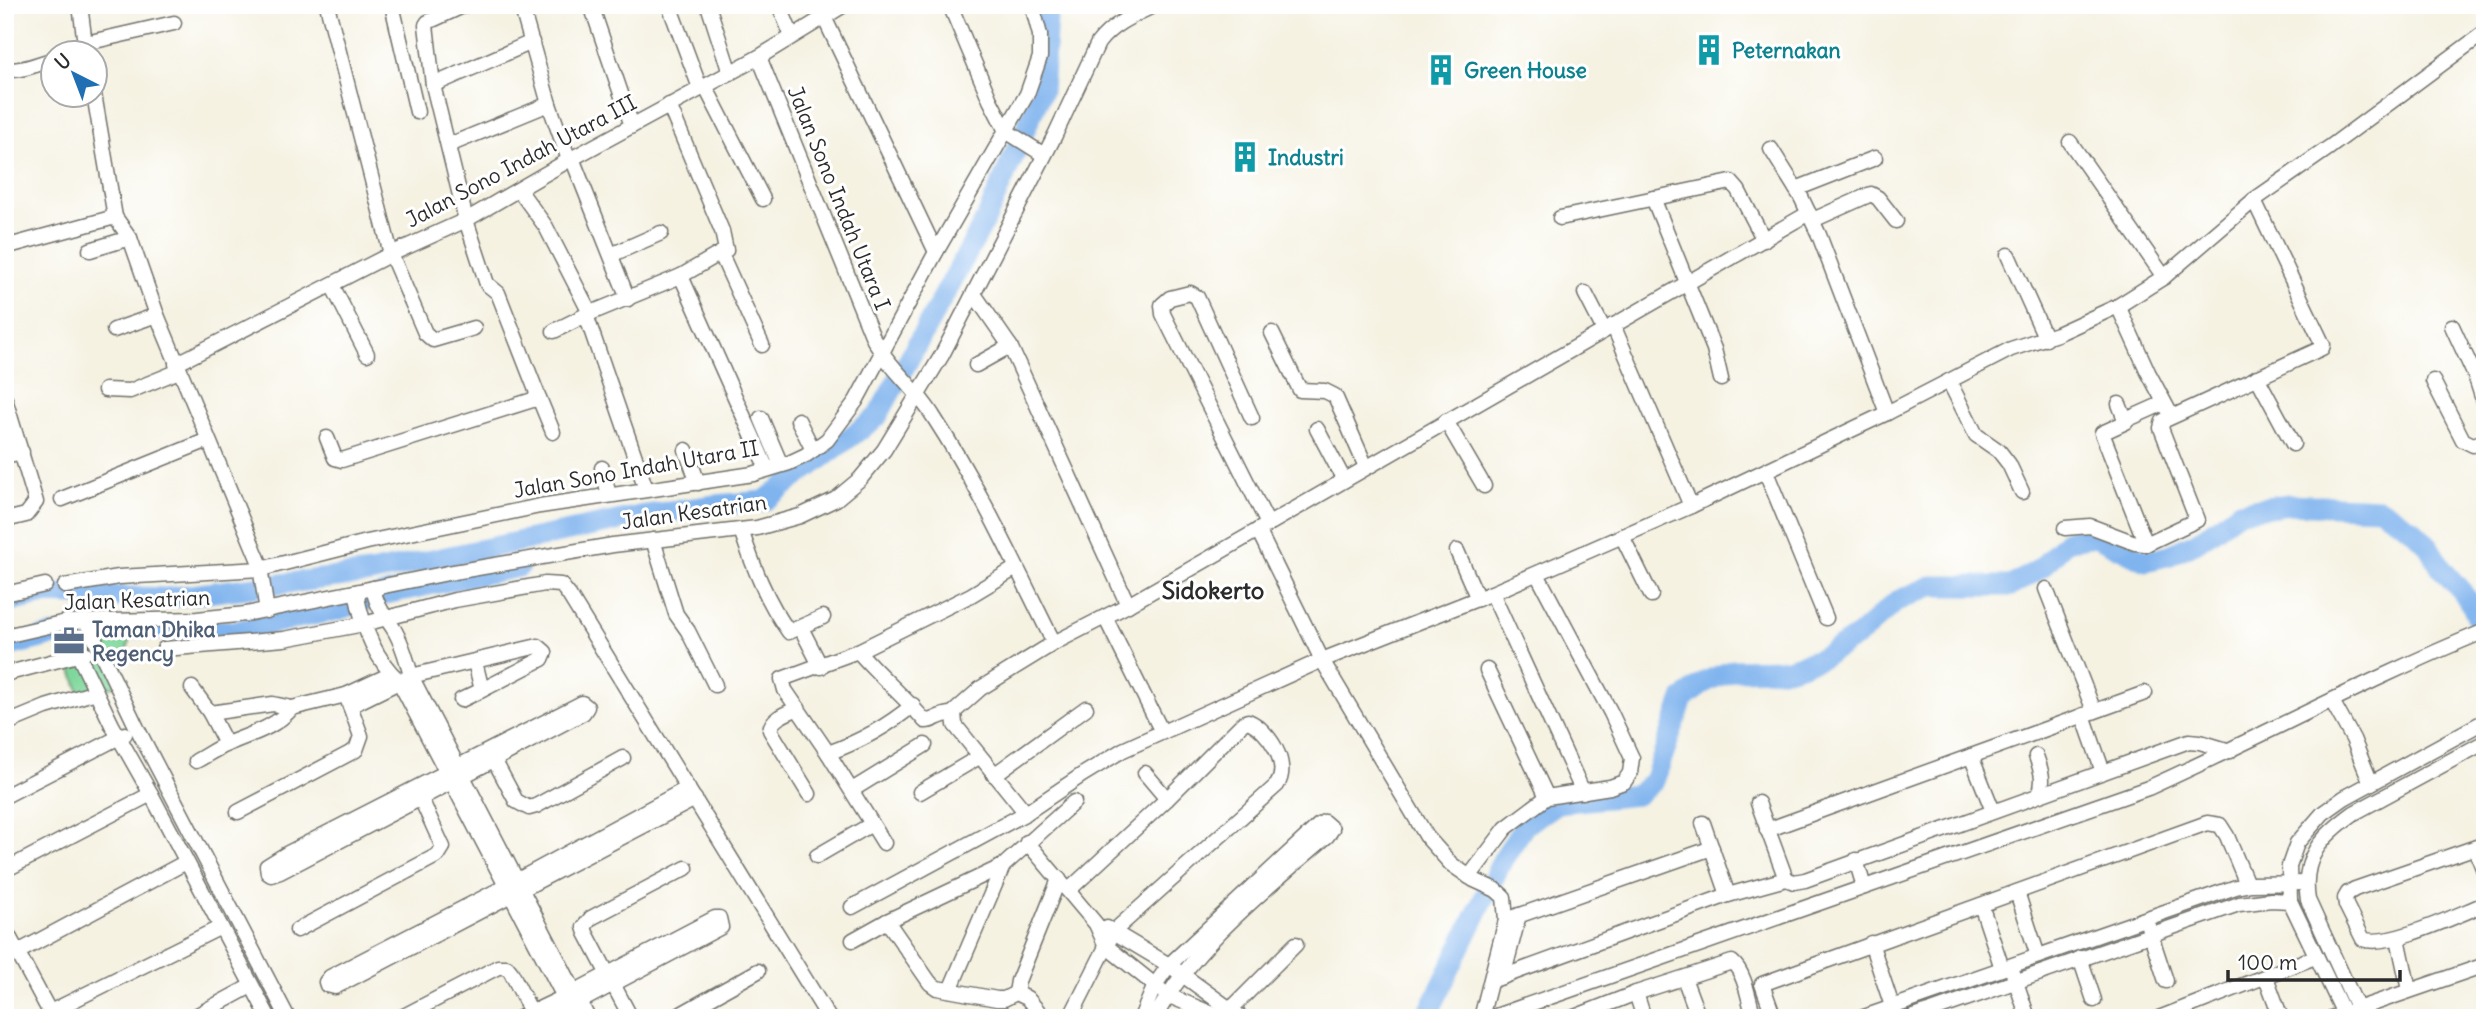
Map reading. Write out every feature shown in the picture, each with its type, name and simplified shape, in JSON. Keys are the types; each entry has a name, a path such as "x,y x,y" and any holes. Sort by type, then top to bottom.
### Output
{"street":[{"path":"80,5 84,38"},
{"path":"327,5 391,254 429,337 439,339 474,328"},
{"path":"392,5 417,112"},
{"path":"464,5 426,25 433,85 466,220 487,284 498,293 553,432"},
{"path":"522,5 549,104 628,299"},
{"path":"592,5 632,126"},
{"path":"669,5 703,87 763,199"},
{"path":"708,5 730,73"},
{"path":"779,5 792,36"},
{"name":"Jalan Sono Indah Utara III","path":"105,390 130,391 391,254 466,220 570,159 759,57 844,5"},
{"path":"950,5 989,100 1007,132 1040,153"},
{"name":"Jalan Sono Indah Utara II","path":"65,586 119,577 262,575 367,542 473,519 646,489 753,474 813,450 827,440 845,418 884,357 936,252 1027,94 1039,65 1040,35 1032,5"},
{"name":"Jalan Kesatrian","path":"5,636 72,638 267,607 359,606 373,590 601,547 741,530 800,516 836,499 872,466 914,389 948,345 1040,153 1098,43 1112,28 1155,5"},
{"path":"824,17 936,252"},
{"path":"108,43 174,23"},
{"path":"852,907 1026,813 1105,760 1162,732 1322,660 1485,596 1691,506 1887,413 2011,349 2046,339 2118,306 2164,277 2254,200 2485,32"},
{"path":"433,85 532,42"},
{"name":"Jalan Sono Indah Utara I","path":"759,57 863,315 884,357 914,389 963,467 1054,643"},
{"path":"5,69 9,71 38,64"},
{"path":"449,145 549,104"},
{"path":"554,331 681,276 726,250 723,231 669,105"},
{"path":"96,108 115,217 130,237 156,316 262,575 267,607"},
{"path":"2070,142 2164,277"},
{"path":"1771,149 1811,217 1887,413"},
{"path":"1796,189 1875,158"},
{"path":"1560,218 1732,183 1764,240"},
{"path":"519,190 552,239 588,314 646,489"},
{"path":"1026,813 955,725 953,714 981,688 1054,643 1128,605 1764,240 1811,217 1871,194 1878,198 1896,221"},
{"path":"1653,198 1714,349 1721,380"},
{"path":"2146,544 2102,433 2126,421 2257,377 2322,348 2323,345 2254,200"},
{"path":"5,247 115,217"},
{"path":"611,255 661,233"},
{"path":"90,250 130,237"},
{"path":"721,254 762,345"},
{"path":"2008,254 2046,339"},
{"path":"681,276 774,467"},
{"path":"332,285 366,354"},
{"path":"1252,418 1197,297 1190,293 1167,299 1162,305 1164,314 1322,660 1427,837 1446,859 1471,878 1504,897 1513,917 1497,979 1482,1018"},
{"path":"1585,293 1609,328 1691,506"},
{"path":"974,294 1010,346 1128,605"},
{"path":"2065,528 2090,526 2141,545 2197,520 2161,428 2168,409 2118,306"},
{"path":"114,330 156,316"},
{"path":"2452,326 2476,378 2485,406"},
{"path":"1272,333 1300,390 1328,391 1337,399 1366,467"},
{"path":"976,365 1010,346"},
{"path":"2476,378 2485,361"},
{"path":"2257,377 2293,444"},
{"path":"1949,381 1976,435 1999,451 2010,464 2022,492"},
{"path":"2433,381 2463,440 2473,445 2485,441"},
{"path":"327,438 335,458 342,460 539,398"},
{"path":"5,399 36,502 26,515 5,520"},
{"path":"2119,404 2126,421"},
{"path":"761,418 774,467"},
{"path":"798,420 813,450"},
{"path":"1446,421 1484,486"},
{"path":"1317,429 1344,480"},
{"path":"62,499 208,440"},
{"path":"686,450 698,483"},
{"path":"5,456 22,452"},
{"path":"602,468 609,495"},
{"path":"1766,472 1826,618"},
{"path":"741,530 751,562 789,632 823,617"},
{"path":"1622,536 1651,595"},
{"path":"653,540 676,614 688,631 715,685"},
{"path":"1457,551 1485,596 1583,792"},
{"path":"884,843 783,687 782,679 821,667 858,651 971,595 1016,568"},
{"path":"1471,878 1506,828 1547,797 1610,787 1624,782 1630,773 1632,758 1593,676 1537,574"},
{"path":"164,649 284,639 359,606 382,614 545,584 561,585 829,1018"},
{"path":"5,594 45,585"},
{"path":"2046,589 2089,713 2104,772"},
{"path":"373,590 382,614 395,632 405,655 400,677"},
{"path":"359,606 376,652 400,677 455,773 573,1003 588,1018"},
{"path":"1105,617 1162,732"},
{"path":"801,628 821,667"},
{"path":"1490,1018 2148,788 2485,631"},
{"path":"5,674 72,638 91,634 288,1018"},
{"path":"72,638 115,732 151,794 267,1014 280,1002"},
{"path":"209,713 273,704 292,708 348,701 400,677 538,646 545,652 542,659 461,701"},
{"path":"858,651 882,679 913,705 928,722 942,714 953,714"},
{"path":"475,662 482,690"},
{"path":"1487,670 1547,797"},
{"path":"192,688 226,744"},
{"path":"5,724 46,707 96,692"},
{"path":"1767,830 2145,693"},
{"path":"238,812 356,750 361,736 348,701"},
{"path":"2332,701 2353,738 2371,783"},
{"path":"329,839 491,755 583,713 587,707 579,704 491,755"},
{"path":"828,753 868,736 913,705"},
{"path":"196,761 226,744 279,722 292,708"},
{"path":"798,708 776,718 770,730 809,794"},
{"path":"994,775 1086,708"},
{"path":"5,796 134,721"},
{"path":"887,921 930,983 944,991 997,999 1004,999 1016,993 1064,885 1167,799 1247,721 1257,726 1277,751 1283,765 1281,780 1272,791 1114,931 1070,1018"},
{"path":"2485,722 2344,797 2308,828 2297,843 2289,866 2290,901 2340,1016 2360,1013 2409,990 2485,965"},
{"path":"1497,979 1728,895 1786,879 1794,882 1805,880 2189,741 2230,751"},
{"path":"2360,1013 2308,900 2306,883 2314,851 2334,827 2354,813 2485,742"},
{"path":"852,790 925,745"},
{"path":"491,755 516,801 529,808 623,758"},
{"path":"1971,756 1993,811"},
{"path":"2036,756 2043,775 2039,795"},
{"path":"920,792 979,757"},
{"path":"1144,773 1167,799"},
{"path":"297,930 438,855 443,847 442,843 419,793"},
{"path":"412,940 335,987 327,985 330,977 412,940 515,888 692,793"},
{"path":"5,870 151,794"},
{"path":"853,940 1003,866 1074,802"},
{"path":"1758,803 1786,879"},
{"path":"1141,1018 1155,985 1169,965 1247,899 1327,836 1331,827 1325,822 1319,824 1247,899 1196,955 1167,995 1156,1018"},
{"path":"1745,989 2213,822 2220,825 2227,836 2247,884"},
{"path":"1703,823 1728,895"},
{"path":"817,856 872,824"},
{"path":"1027,842 1096,924 1106,947 1167,995 1231,1016"},
{"path":"2485,873 2480,846 2355,889 2348,893 2346,905 2363,940 2374,942 2398,938 2485,904"},
{"path":"1513,917 1712,848"},
{"path":"1856,860 1864,887"},
{"path":"18,952 186,862"},
{"path":"950,990 1003,866"},
{"path":"631,1018 586,933 586,922 685,868"},
{"path":"1861,1018 1894,1012 2006,967 2247,884 2306,883"},
{"path":"204,895 218,886"},
{"path":"2017,892 2038,956"},
{"path":"1911,1018 1948,1012 2016,981 2244,902 2290,901"},
{"path":"1981,905 2006,967 2016,981 2028,1018"},
{"path":"2146,918 2166,981"},
{"path":"1096,924 1114,931 1169,965 1231,1016"},
{"path":"5,929 52,1015 221,927"},
{"path":"2398,938 2409,990"},
{"path":"549,1018 610,979 685,940"},
{"path":"1871,943 1894,1012"},
{"path":"1231,1016 1296,944"},
{"path":"2160,1018 2194,1012 2315,957"},
{"path":"2080,958 2094,1000"},
{"path":"1581,1016 1636,993 1732,962 1736,964 1755,1018"},
{"path":"400,1018 503,966 512,972 528,1016 573,1003"},
{"path":"674,1018 758,971"},
{"path":"2266,977 2281,1018"},
{"path":"1684,978 1699,1018"},
{"path":"1762,984 1774,1018"},
{"path":"192,1018 251,986"},
{"path":"1016,993 1027,998 1044,1018"},
{"path":"1636,993 1644,1018"}],"green space":[{"path":"136,621 116,685 81,698 58,625"}],"waterway":[{"path":"5,603 44,594 166,598 370,573 640,516 764,501 877,417 986,219 1042,91 1048,5"},
{"path":"1426,1018 1503,859 1525,825 1557,803 1637,795 1654,781 1683,699 1707,681 1733,670 1787,669 1819,659 1858,636 1897,601 1931,586 2011,586 2041,568 2068,540 2096,536 2146,561 2170,555 2197,542 2240,511 2289,504 2379,508 2412,529 2427,544 2442,569 2470,601 2485,636"},
{"path":"5,647 50,636 131,628 236,631 337,610 385,594 519,567"}],"place":[{"name":"Peternakan","path":"1709,50"},
{"name":"Green House","path":"1441,70"},
{"name":"Industri","path":"1245,157"},
{"name":"Taman Dhika Regency","path":"69,641"}],"district":[{"name":"Sidokerto","path":"1213,590"}]}
